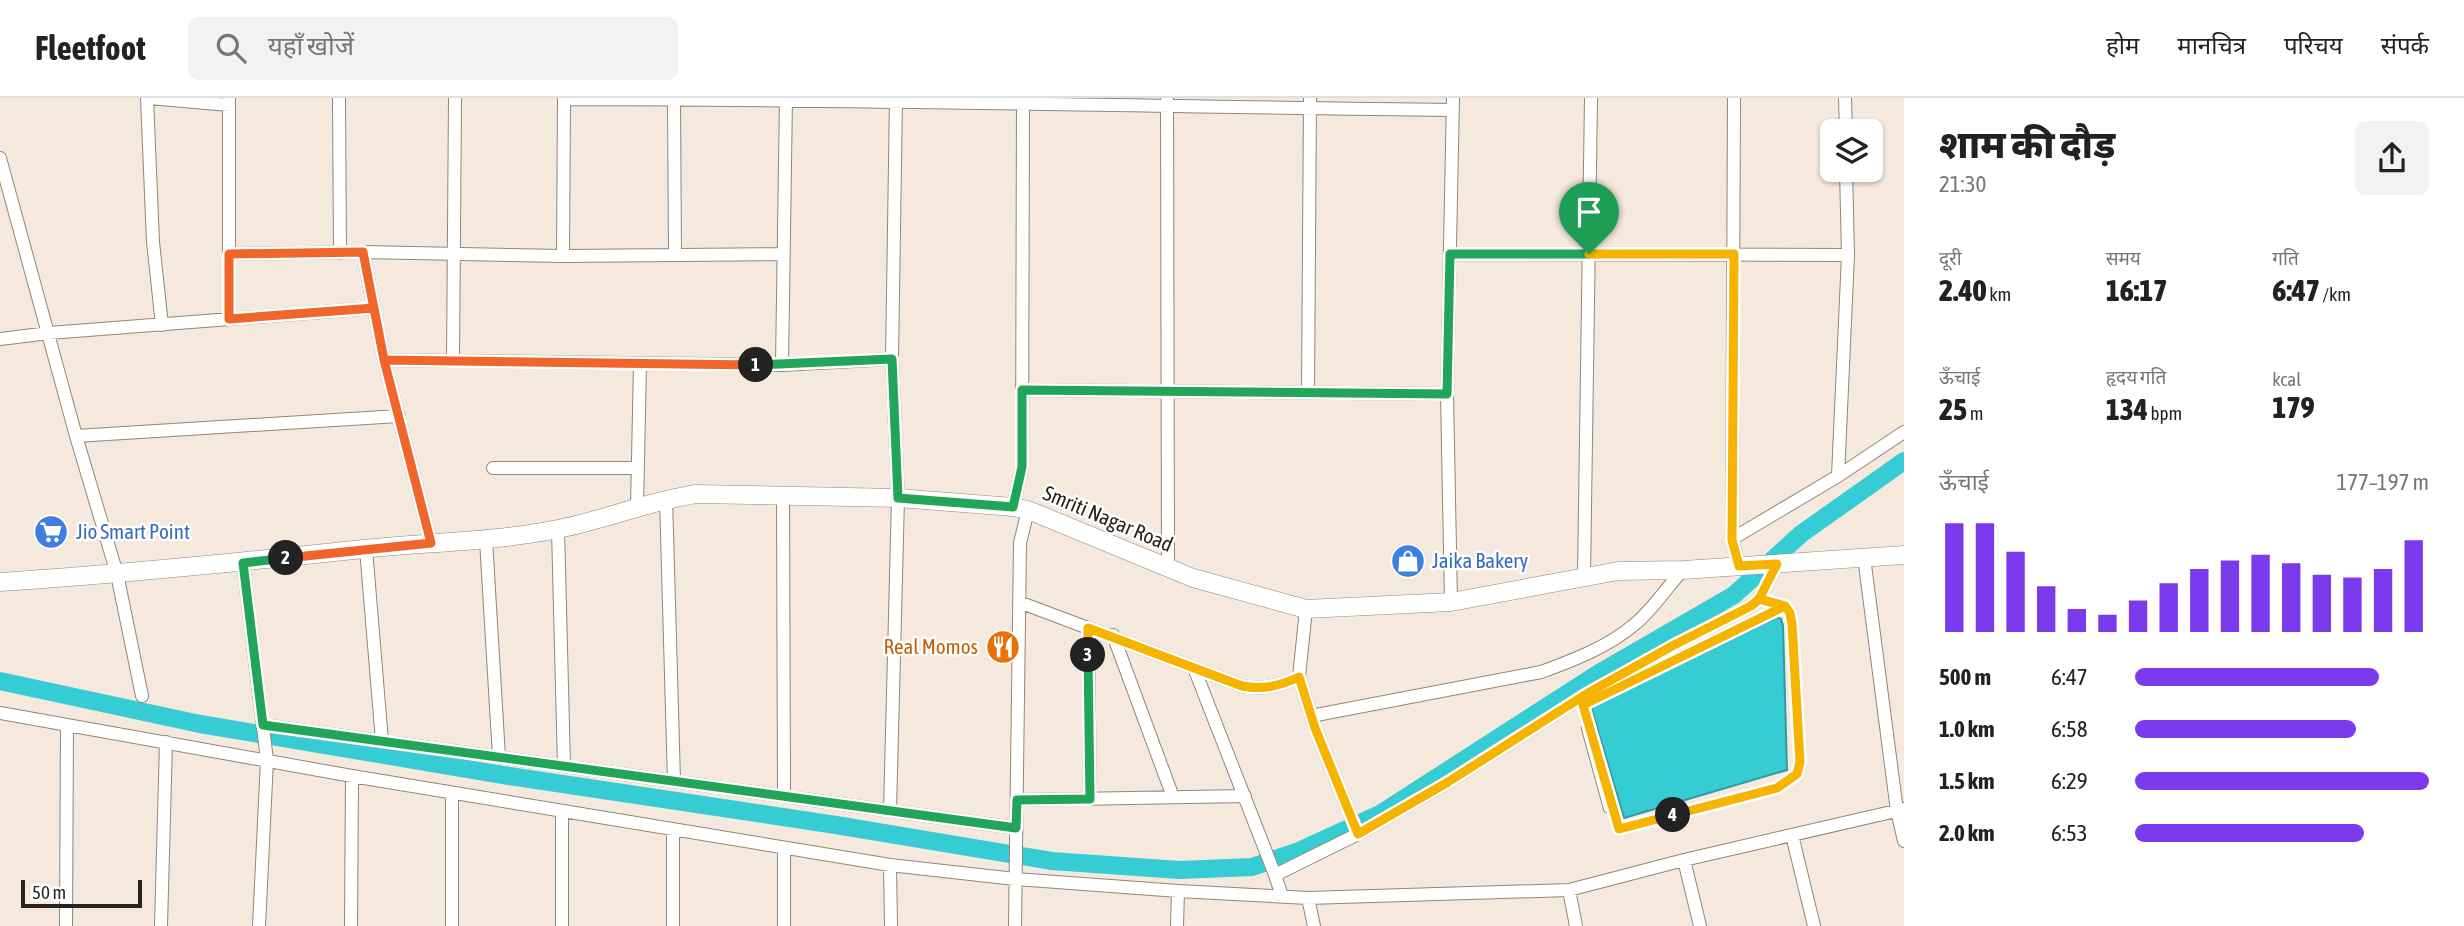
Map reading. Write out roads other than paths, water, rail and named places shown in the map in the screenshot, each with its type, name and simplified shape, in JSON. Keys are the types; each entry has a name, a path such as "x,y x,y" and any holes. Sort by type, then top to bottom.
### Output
{"main road":[{"name":"Smriti Nagar Road","path":"0,582 243,563 366,548 486,540 558,529 666,498 696,494 898,498 1021,508 1193,578 1306,609 1451,602 1618,571 1683,570 1904,555"}],"street":[{"path":"162,325 153,242 148,98 229,102 229,319"},
{"path":"339,98 340,253"},
{"path":"453,361 455,98"},
{"path":"1584,576 1591,98"},
{"path":"1734,98 1732,540 1739,566"},
{"path":"1845,98 1846,119"},
{"path":"563,256 564,99 1453,104 1447,394 1451,602"},
{"path":"674,99 675,255"},
{"path":"782,365 786,99"},
{"path":"890,811 898,498 892,359 896,99"},
{"path":"1015,926 1022,467 1023,102"},
{"path":"1167,102 1168,569"},
{"path":"1308,393 1310,103"},
{"path":"0,158 76,436 117,574 142,696"},
{"path":"1838,476 1848,255 1846,182"},
{"path":"363,252 384,360 431,543"},
{"path":"229,254 784,254"},
{"path":"1450,254 1848,255"},
{"path":"0,339 374,308"},
{"path":"384,360 782,365 892,359"},
{"path":"637,507 639,363"},
{"path":"1022,390 1447,394"},
{"path":"76,436 399,416"},
{"path":"1732,540 1838,476 1904,432"},
{"path":"493,468 638,468"},
{"path":"783,494 784,796"},
{"path":"666,498 674,781"},
{"path":"558,529 564,766"},
{"path":"486,540 499,757"},
{"path":"366,548 382,741"},
{"path":"1864,556 1904,841"},
{"path":"243,563 267,760 259,926"},
{"path":"1275,875 1358,834 1448,782 1577,701 1674,645 1751,606 1759,599 1777,564"},
{"path":"1311,716 1541,672 1574,660 1635,624 1683,570"},
{"path":"1759,599 1785,606 1790,613 1800,762 1797,774 1777,788 1619,829 1583,705 1785,606"},
{"path":"1019,602 1113,635 1242,686 1259,689 1279,686 1299,677"},
{"path":"1306,609 1299,677 1311,716 1358,834"},
{"path":"1088,628 1090,799"},
{"path":"1113,635 1173,797"},
{"path":"1194,668 1282,896"},
{"path":"0,713 562,812 890,865 1015,879 1308,898 1569,890 1684,860 1900,810"},
{"path":"66,926 67,725"},
{"path":"263,725 1016,828"},
{"path":"161,926 166,742"},
{"path":"351,926 352,776"},
{"path":"452,793 452,926"},
{"path":"1017,800 1245,796"},
{"path":"562,812 562,926"},
{"path":"673,830 673,926"},
{"path":"1792,835 1814,926"},
{"path":"784,849 784,926"},
{"path":"1684,860 1700,926"},
{"path":"890,865 891,926"},
{"path":"1569,890 1576,926"},
{"path":"1177,926 1178,891"},
{"path":"1308,898 1314,926"}],"lane":[{"path":"1577,701 1607,810"}],"water":[{"path":"1777,617 1781,619 1783,626 1787,770 1624,818 1591,707"}],"waterway":[{"path":"0,681 200,724 509,776 836,825 1052,861 1179,870 1252,867 1299,851 1380,814 1599,673 1734,595 1801,534 1904,461"}],"place":[{"name":"Jio Smart Point","path":"51,532"},
{"name":"Jaika Bakery","path":"1408,561"},
{"name":"Real Momos","path":"1003,647"}]}
